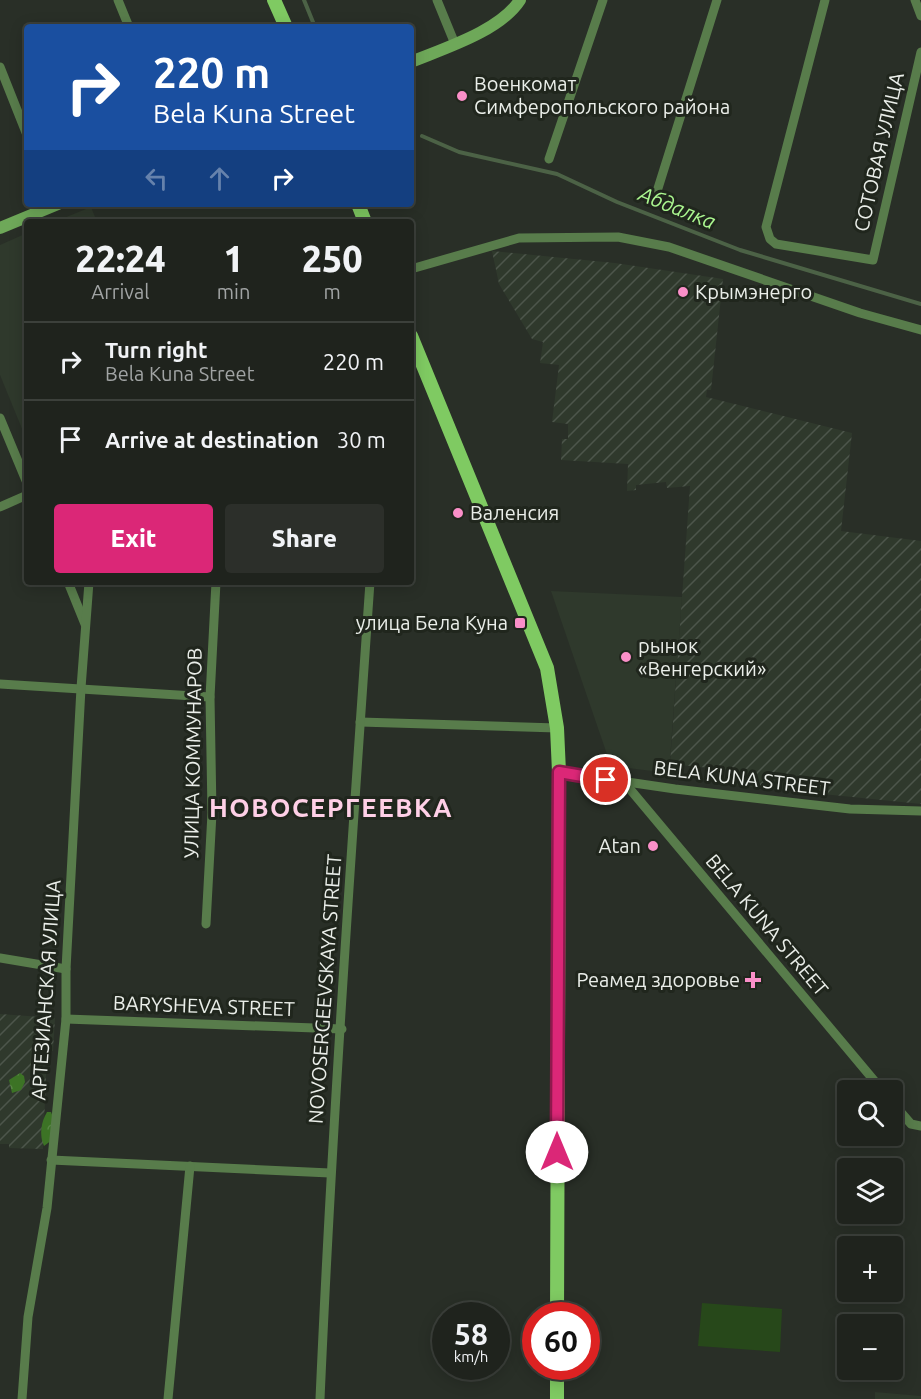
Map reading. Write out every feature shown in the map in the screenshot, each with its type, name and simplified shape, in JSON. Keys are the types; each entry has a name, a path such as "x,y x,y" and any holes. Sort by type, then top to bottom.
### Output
{"main road":[{"path":"274,0 284,24"},
{"path":"414,343 547,668 557,728 559,772 557,1302"},
{"path":"557,1380 557,1399"}],"street":[{"path":"118,0 128,24"},
{"path":"437,0 455,44"},
{"path":"414,61 494,25 513,11 520,0"},
{"path":"549,159 603,0"},
{"path":"654,201 717,0"},
{"name":"СОТОВАЯ УЛИЦА","path":"825,0 766,227 770,239 776,244 873,260 921,52"},
{"path":"915,0 921,16"},
{"path":"0,67 24,127"},
{"path":"0,228 49,207"},
{"path":"414,267 519,238 618,237 669,247 860,313 921,330"},
{"path":"0,418 24,476"},
{"path":"0,507 24,496"},
{"path":"69,585 86,626"},
{"name":"АРТЕЗИАНСКАЯ УЛИЦА","path":"22,1399 28,1317 47,1208 66,1019 66,969 89,585"},
{"name":"УЛИЦА КОММУНАРОВ","path":"206,924 212,813 210,697 216,585"},
{"name":"NOVOSERGEEVSKAYA STREET","path":"320,1399 330,1173 342,1029 370,585"},
{"path":"0,684 210,697"},
{"path":"360,722 557,728"},
{"name":"BELA KUNA STREET","path":"559,772 850,809 921,811"},
{"name":"BELA KUNA STREET","path":"624,782 874,1080"},
{"path":"0,958 66,969"},
{"name":"BARYSHEVA STREET","path":"66,1019 342,1029"},
{"path":"903,1115 911,1124 921,1126"},
{"path":"51,1160 330,1173"},
{"path":"168,1399 190,1166"}],"shaded area":[{"path":"91,207 96,219 61,219"},
{"path":"24,234 24,434 0,375 0,245"},
{"path":"492,251 615,263 723,279 711,390 707,390 706,397 852,433 841,531 921,541 921,804 734,785 729,777 730,770 670,764 690,486 667,488 666,482 636,485 636,490 627,491 628,464 561,460 562,439 568,439 568,424 552,422 559,365 540,363 543,342 532,339 499,284"},
{"name":"рынок «Венгерский»","path":"551,591 682,597 669,773 611,766"},
{"path":"0,1014 55,1018 53,1051 47,1051 43,1149 9,1148 9,1144 0,1144"},
{"path":"875,1392 921,1396 921,1399 875,1399"}],"green space":[{"path":"20,1073 24,1076 25,1082 21,1090 12,1093 9,1080"},
{"path":"47,1112 51,1112 53,1117 52,1140 44,1146 41,1129"},
{"path":"702,1303 782,1309 780,1352 698,1346"}],"waterway":[{"name":"Абдалка","path":"304,0 314,24"},
{"name":"Абдалка","path":"422,136 459,152 557,174 617,202 740,250 921,304"}],"place":[{"name":"Военкомат Симферопольского района","path":"462,96"},
{"name":"Крымэнерго","path":"683,292"},
{"name":"Валенсия","path":"458,513"},
{"name":"улица Бела Куна","path":"520,623"},
{"name":"рынок «Венгерский»","path":"626,657"},
{"name":"Аtan","path":"653,846"},
{"name":"Реамед здоровье","path":"753,980"}],"district":[{"name":"НОВОСЕРГЕЕВКА","path":"331,808"}],"route":[{"path":"557,1152 559,772 606,780"}]}
